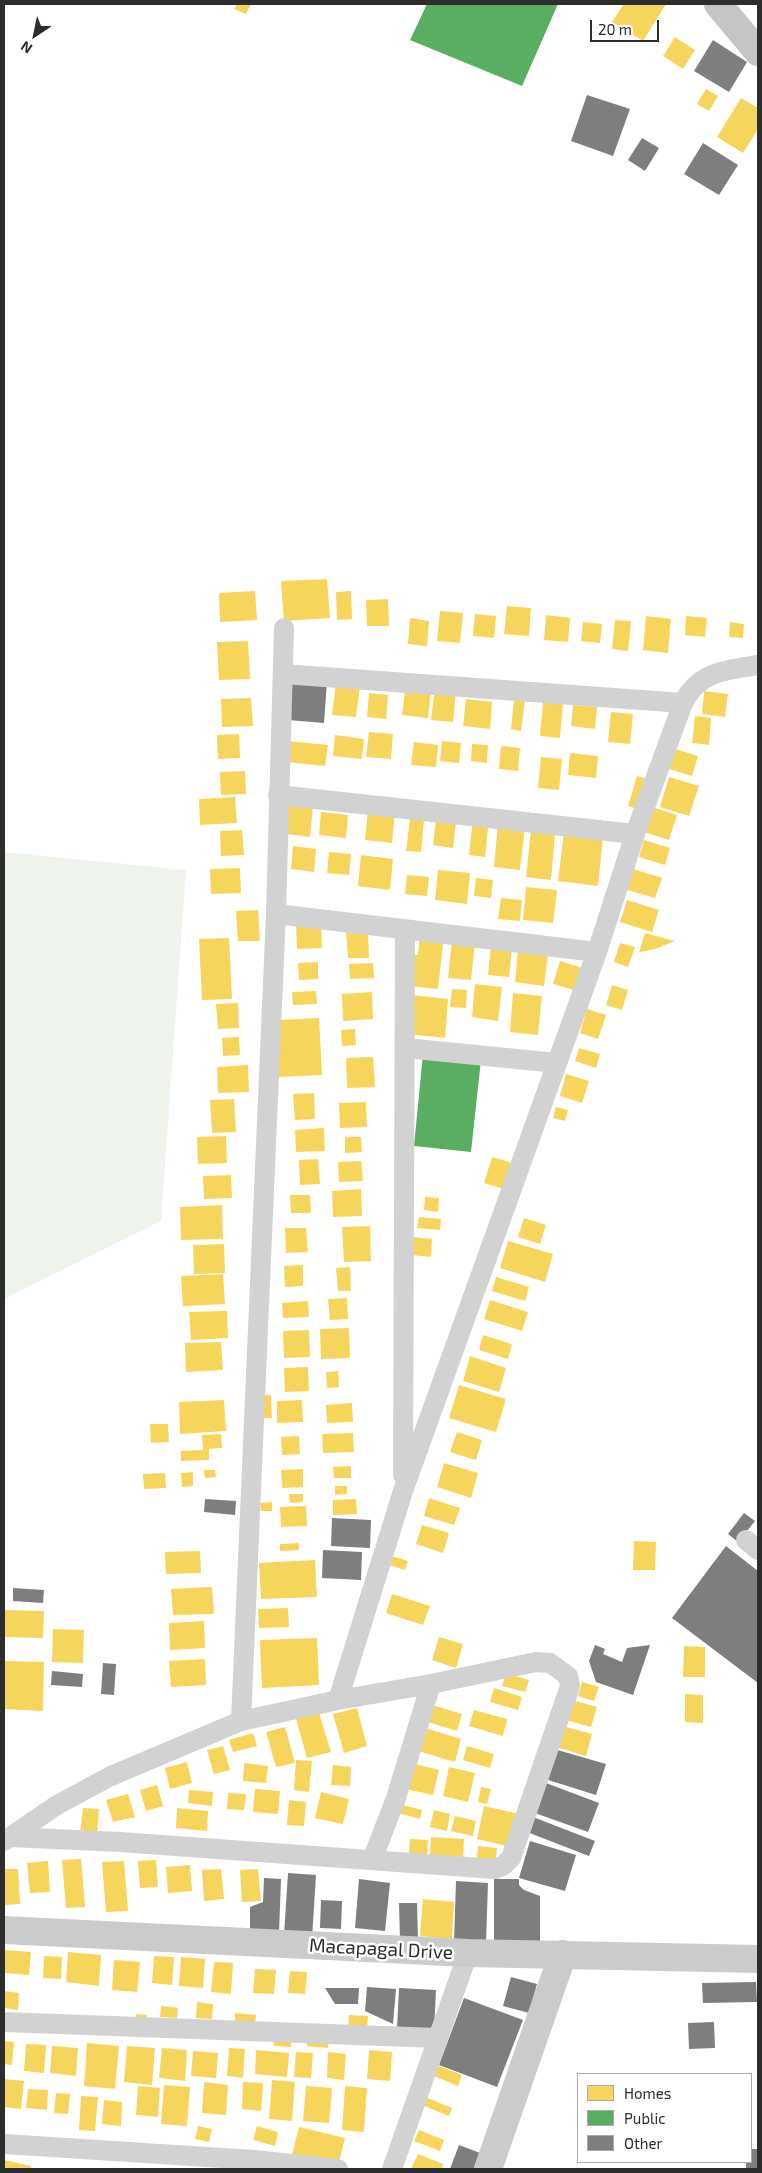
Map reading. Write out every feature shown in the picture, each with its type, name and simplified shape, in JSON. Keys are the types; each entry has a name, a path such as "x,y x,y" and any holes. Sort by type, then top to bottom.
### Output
{"main road":[{"path":"718,4 758,52"},
{"name":"Macapagal Drive","path":"4,1930 468,1953 758,1959"},
{"path":"488,2169 564,1954"}],"street":[{"path":"241,1721 276,914 284,628"},
{"path":"338,1700 403,1490 597,952 635,834 683,703 694,685 707,676 730,669 758,665"},
{"path":"283,674 683,703"},
{"path":"278,795 635,834"},
{"path":"276,914 597,952"},
{"path":"403,1490 405,929"},
{"path":"405,1048 557,1063"},
{"path":"536,1662 550,1663 568,1676 570,1686 511,1858 504,1865 495,1869 120,1842 7,1839 56,1805 111,1776 241,1721 338,1700 431,1684 536,1662"},
{"path":"372,1860 396,1798 431,1684"},
{"path":"392,2169 468,1953"},
{"path":"4,2022 437,2038"},
{"path":"4,2144 338,2169"}],"shaded area":[{"path":"4,852 186,870 161,1221 4,1299"}],"building: Homes":[{"path":"237,4 251,4 246,14 234,9"},
{"path":"624,4 666,4 643,41 612,22"},
{"path":"675,37 695,50 683,69 663,56"},
{"path":"706,89 718,96 709,111 697,104"},
{"path":"741,98 758,108 758,129 743,153 717,137"},
{"path":"327,579 330,618 284,621 281,581"},
{"path":"255,591 257,620 220,622 219,593"},
{"path":"351,591 352,619 337,620 336,592"},
{"path":"388,599 389,626 367,626 366,600"},
{"path":"507,606 531,608 529,636 504,634"},
{"path":"440,611 463,613 460,643 437,641"},
{"path":"475,614 496,616 494,638 473,636"},
{"path":"546,615 570,618 568,642 544,640"},
{"path":"646,616 671,619 668,653 643,650"},
{"path":"686,616 707,618 705,637 685,635"},
{"path":"410,618 429,621 427,646 408,644"},
{"path":"615,620 631,621 628,651 612,649"},
{"path":"583,622 602,624 600,643 581,641"},
{"path":"730,622 744,624 743,638 729,637"},
{"path":"248,641 250,679 219,680 217,642"},
{"path":"336,683 360,686 356,717 332,715"},
{"path":"435,687 456,690 453,722 431,720"},
{"path":"405,690 431,692 428,718 402,715"},
{"path":"704,691 728,694 725,717 702,714"},
{"path":"369,693 388,695 386,719 367,717"},
{"path":"251,698 253,726 222,727 221,699"},
{"path":"466,699 492,702 490,729 463,726"},
{"path":"514,700 525,701 521,731 511,729"},
{"path":"543,702 563,704 560,738 540,736"},
{"path":"573,705 597,707 595,729 571,726"},
{"path":"611,712 633,714 630,744 608,742"},
{"path":"695,716 711,718 709,745 692,743"},
{"path":"369,732 393,734 391,759 366,757"},
{"path":"239,734 240,758 218,759 217,735"},
{"path":"335,735 364,739 362,759 333,756"},
{"path":"288,741 328,745 325,766 286,762"},
{"path":"442,741 461,743 459,763 440,761"},
{"path":"414,742 438,745 436,767 411,765"},
{"path":"472,744 488,745 487,763 471,761"},
{"path":"501,746 520,748 518,771 499,769"},
{"path":"675,749 698,756 692,776 669,769"},
{"path":"570,753 598,756 596,778 568,775"},
{"path":"541,757 562,759 559,790 538,788"},
{"path":"245,771 246,794 221,795 220,772"},
{"path":"637,776 650,780 641,810 628,806"},
{"path":"669,777 699,786 689,816 660,807"},
{"path":"235,797 237,823 200,825 199,799"},
{"path":"289,802 313,805 310,837 286,834"},
{"path":"649,806 677,815 669,840 641,831"},
{"path":"368,809 395,812 392,843 365,840"},
{"path":"321,812 348,815 346,838 319,835"},
{"path":"410,819 424,820 421,852 406,851"},
{"path":"436,819 456,822 453,848 433,845"},
{"path":"498,823 525,826 520,870 494,867"},
{"path":"472,826 488,828 485,857 469,855"},
{"path":"242,830 244,855 221,856 220,831"},
{"path":"531,830 555,833 551,880 526,877"},
{"path":"564,832 603,836 598,886 558,881"},
{"path":"644,840 670,848 665,865 639,857"},
{"path":"293,846 316,849 314,872 291,869"},
{"path":"329,852 351,854 349,875 327,873"},
{"path":"361,855 393,859 390,890 358,886"},
{"path":"240,868 241,893 211,894 210,869"},
{"path":"630,868 662,878 655,898 624,889"},
{"path":"438,870 470,873 467,904 435,900"},
{"path":"407,875 429,877 427,896 405,894"},
{"path":"476,878 493,880 491,898 474,896"},
{"path":"526,887 557,890 553,923 523,920"},
{"path":"501,898 522,900 520,921 498,919"},
{"path":"627,900 659,910 652,932 620,922"},
{"path":"258,910 260,941 238,941 236,911"},
{"path":"321,922 322,948 297,949 296,923"},
{"path":"368,930 369,958 348,958 346,931"},
{"path":"645,933 675,941 655,949 639,952"},
{"path":"420,934 444,936 438,989 410,986 413,955 418,955"},
{"path":"229,938 232,999 202,1000 199,939"},
{"path":"452,941 475,943 471,980 448,978"},
{"path":"620,943 635,947 628,967 614,962"},
{"path":"491,945 512,947 509,977 488,975"},
{"path":"518,950 548,954 544,986 515,982"},
{"path":"560,961 588,970 581,992 553,984"},
{"path":"318,962 318,979 299,980 298,963"},
{"path":"373,963 374,978 350,979 349,964"},
{"path":"475,984 502,987 498,1021 472,1017"},
{"path":"612,985 628,990 622,1010 606,1005"},
{"path":"452,989 467,990 466,1008 450,1007"},
{"path":"316,991 317,1004 293,1005 292,992"},
{"path":"372,992 373,1019 343,1021 342,994"},
{"path":"513,993 542,996 538,1035 510,1032"},
{"path":"412,995 448,999 445,1038 408,1034"},
{"path":"238,1003 239,1028 218,1029 216,1004"},
{"path":"587,1009 606,1015 598,1039 580,1033"},
{"path":"319,1018 322,1075 279,1077 277,1020"},
{"path":"355,1029 356,1045 342,1046 341,1030"},
{"path":"239,1037 240,1055 223,1056 222,1038"},
{"path":"579,1048 600,1054 596,1068 575,1061"},
{"path":"373,1057 375,1087 347,1088 346,1058"},
{"path":"248,1065 249,1092 218,1093 217,1067"},
{"path":"566,1074 589,1081 582,1103 560,1096"},
{"path":"314,1093 315,1119 295,1120 293,1094"},
{"path":"234,1099 236,1132 212,1133 210,1100"},
{"path":"366,1102 367,1127 340,1128 339,1103"},
{"path":"556,1107 568,1110 565,1121 553,1118"},
{"path":"324,1128 325,1151 296,1152 295,1130"},
{"path":"226,1136 227,1163 198,1164 197,1137"},
{"path":"345,1137 361,1137 362,1152 345,1153"},
{"path":"492,1157 519,1165 511,1191 484,1183"},
{"path":"318,1159 320,1184 300,1185 299,1160"},
{"path":"361,1161 363,1181 339,1182 338,1162"},
{"path":"231,1175 232,1198 204,1199 203,1176"},
{"path":"361,1189 362,1216 333,1217 332,1191"},
{"path":"290,1195 310,1195 311,1213 291,1213"},
{"path":"425,1197 439,1198 438,1212 424,1210"},
{"path":"222,1205 223,1239 181,1240 180,1207"},
{"path":"419,1217 441,1219 440,1230 417,1228"},
{"path":"524,1218 546,1225 540,1244 518,1237"},
{"path":"370,1226 371,1261 344,1262 342,1227"},
{"path":"285,1228 306,1228 308,1252 286,1253"},
{"path":"413,1237 432,1239 431,1257 412,1255"},
{"path":"508,1241 553,1254 545,1282 500,1268"},
{"path":"224,1244 225,1273 194,1274 193,1245"},
{"path":"303,1265 303,1286 285,1287 284,1266"},
{"path":"350,1267 351,1291 338,1291 336,1268"},
{"path":"223,1274 225,1304 183,1306 181,1276"},
{"path":"496,1277 529,1287 525,1301 492,1291"},
{"path":"347,1298 348,1319 330,1320 328,1299"},
{"path":"490,1300 528,1312 522,1331 484,1319"},
{"path":"308,1301 309,1317 283,1318 282,1303"},
{"path":"227,1311 228,1338 191,1340 189,1312"},
{"path":"349,1328 350,1358 321,1359 320,1329"},
{"path":"309,1330 310,1357 284,1358 283,1331"},
{"path":"483,1335 512,1344 508,1359 479,1350"},
{"path":"221,1342 223,1370 186,1372 185,1343"},
{"path":"470,1356 506,1368 499,1392 463,1381"},
{"path":"308,1367 309,1391 285,1392 284,1368"},
{"path":"338,1371 339,1387 327,1388 326,1372"},
{"path":"459,1385 506,1399 496,1432 449,1418"},
{"path":"260,1395 271,1395 272,1418 261,1418"},
{"path":"224,1400 226,1431 180,1434 179,1402"},
{"path":"302,1400 303,1422 277,1423 277,1401"},
{"path":"352,1403 353,1422 327,1423 326,1405"},
{"path":"150,1424 168,1424 169,1442 151,1443"},
{"path":"457,1432 482,1440 476,1460 450,1452"},
{"path":"353,1433 354,1452 323,1453 322,1434"},
{"path":"221,1434 222,1448 209,1449 209,1460 181,1461 181,1451 203,1450 202,1435"},
{"path":"299,1436 300,1454 282,1455 281,1437"},
{"path":"444,1463 478,1473 471,1498 437,1487"},
{"path":"351,1466 351,1478 334,1478 333,1467"},
{"path":"303,1469 303,1487 282,1488 281,1470"},
{"path":"204,1470 215,1470 216,1477 205,1478"},
{"path":"193,1472 193,1486 182,1487 181,1473"},
{"path":"165,1473 166,1488 144,1489 143,1474"},
{"path":"335,1486 347,1486 347,1494 335,1495"},
{"path":"289,1494 303,1494 303,1502 290,1503"},
{"path":"429,1498 460,1508 454,1525 424,1516"},
{"path":"356,1499 357,1514 333,1515 333,1500"},
{"path":"272,1502 272,1511 261,1511 260,1503"},
{"path":"306,1506 307,1526 281,1527 280,1507"},
{"path":"422,1525 449,1533 443,1553 416,1544"},
{"path":"634,1541 656,1542 655,1570 633,1570"},
{"path":"299,1543 299,1550 280,1551 280,1544"},
{"path":"200,1551 201,1573 166,1574 165,1552"},
{"path":"388,1555 408,1561 405,1570 385,1564"},
{"path":"315,1560 317,1597 261,1599 259,1563"},
{"path":"212,1587 214,1614 173,1615 171,1589"},
{"path":"392,1594 430,1606 423,1625 386,1613"},
{"path":"288,1608 289,1627 259,1628 258,1609"},
{"path":"4,1610 44,1611 43,1638 4,1637"},
{"path":"204,1621 205,1648 170,1650 169,1623"},
{"path":"53,1629 84,1630 83,1663 52,1662"},
{"path":"439,1637 463,1644 456,1668 432,1660"},
{"path":"317,1638 319,1685 262,1688 260,1640"},
{"path":"684,1646 705,1647 705,1677 683,1677"},
{"path":"205,1659 206,1685 171,1687 169,1661"},
{"path":"4,1661 44,1662 43,1711 4,1709"},
{"path":"506,1673 529,1680 525,1692 502,1686"},
{"path":"582,1682 599,1687 594,1701 578,1696"},
{"path":"494,1688 522,1697 518,1710 490,1702"},
{"path":"685,1694 703,1695 703,1723 685,1722"},
{"path":"572,1700 597,1707 591,1727 566,1720"},
{"path":"432,1705 462,1714 457,1731 428,1722"},
{"path":"357,1708 367,1746 344,1753 333,1714"},
{"path":"474,1710 507,1719 503,1736 469,1726"},
{"path":"319,1713 331,1752 307,1758 296,1719"},
{"path":"559,1725 592,1734 586,1756 553,1746"},
{"path":"285,1727 295,1763 276,1767 266,1732"},
{"path":"425,1728 461,1739 455,1762 418,1751"},
{"path":"253,1733 257,1746 233,1752 229,1740"},
{"path":"223,1746 230,1770 214,1774 207,1750"},
{"path":"467,1746 494,1754 490,1768 463,1760"},
{"path":"296,1760 312,1761 309,1792 294,1790"},
{"path":"187,1762 192,1783 170,1789 165,1768"},
{"path":"408,1762 439,1770 433,1795 401,1788"},
{"path":"244,1763 268,1766 266,1783 243,1781"},
{"path":"333,1765 351,1767 350,1786 331,1785"},
{"path":"449,1767 475,1773 468,1802 443,1796"},
{"path":"157,1785 163,1806 146,1811 140,1790"},
{"path":"481,1787 491,1789 487,1804 478,1802"},
{"path":"255,1789 280,1791 278,1814 253,1812"},
{"path":"189,1790 213,1792 212,1806 188,1803"},
{"path":"321,1792 349,1799 343,1824 315,1818"},
{"path":"228,1793 246,1794 244,1810 227,1809"},
{"path":"128,1794 135,1817 113,1822 106,1800"},
{"path":"289,1800 306,1802 304,1826 287,1825"},
{"path":"399,1804 422,1810 420,1819 397,1813"},
{"path":"484,1806 519,1814 511,1847 477,1839"},
{"path":"83,1808 99,1809 97,1835 80,1834"},
{"path":"177,1808 208,1811 207,1831 176,1828"},
{"path":"434,1810 450,1814 447,1831 430,1827"},
{"path":"455,1816 476,1821 473,1836 451,1831"},
{"path":"431,1837 464,1839 463,1857 430,1855"},
{"path":"410,1839 428,1840 427,1855 409,1853"},
{"path":"478,1846 497,1848 495,1865 476,1864"},
{"path":"81,1859 85,1907 66,1908 62,1860"},
{"path":"156,1860 158,1887 140,1888 138,1861"},
{"path":"48,1861 50,1892 30,1893 27,1863"},
{"path":"124,1861 128,1911 106,1912 102,1862"},
{"path":"190,1865 192,1891 168,1893 166,1867"},
{"path":"4,1869 18,1869 20,1904 4,1905"},
{"path":"221,1869 224,1899 204,1901 202,1870"},
{"path":"258,1869 261,1901 242,1902 240,1870"},
{"path":"423,1899 454,1902 452,1939 420,1936"},
{"path":"4,1950 31,1952 29,1975 4,1973"},
{"path":"68,1952 101,1955 99,1986 66,1982"},
{"path":"44,1956 62,1957 61,1979 43,1978"},
{"path":"154,1956 174,1957 172,1985 152,1983"},
{"path":"181,1957 205,1959 203,1988 179,1986"},
{"path":"114,1960 140,1962 137,1992 112,1990"},
{"path":"214,1962 233,1963 231,1994 211,1992"},
{"path":"255,1969 276,1970 274,1994 253,1993"},
{"path":"290,1971 307,1972 305,1994 288,1993"},
{"path":"4,1991 19,1993 18,2010 4,2008"},
{"path":"197,2002 213,2004 212,2019 196,2018"},
{"path":"161,2006 178,2008 177,2018 160,2017"},
{"path":"235,2013 256,2015 255,2024 235,2022"},
{"path":"136,2014 147,2015 146,2024 136,2023"},
{"path":"349,2015 368,2016 367,2029 348,2027"},
{"path":"275,2034 292,2036 291,2047 274,2046"},
{"path":"308,2035 329,2037 328,2048 307,2046"},
{"path":"4,2041 14,2042 12,2065 4,2064"},
{"path":"87,2043 119,2046 115,2089 84,2086"},
{"path":"26,2044 46,2045 44,2073 24,2071"},
{"path":"52,2046 78,2048 76,2076 50,2073"},
{"path":"127,2046 155,2048 152,2085 124,2082"},
{"path":"162,2048 187,2050 185,2081 159,2078"},
{"path":"229,2048 245,2049 243,2078 227,2076"},
{"path":"256,2050 289,2053 287,2077 255,2074"},
{"path":"369,2050 392,2052 390,2081 367,2079"},
{"path":"193,2051 218,2053 216,2078 191,2076"},
{"path":"296,2052 313,2053 311,2078 294,2077"},
{"path":"328,2052 346,2054 344,2080 327,2078"},
{"path":"434,2064 462,2075 458,2086 429,2074"},
{"path":"4,2079 24,2081 21,2109 4,2107"},
{"path":"272,2080 295,2082 292,2121 269,2119"},
{"path":"204,2082 228,2085 226,2115 202,2113"},
{"path":"243,2082 263,2083 261,2111 242,2109"},
{"path":"164,2085 190,2087 187,2126 161,2124"},
{"path":"138,2086 160,2088 158,2117 136,2115"},
{"path":"306,2086 332,2088 329,2123 303,2121"},
{"path":"345,2086 367,2088 364,2132 342,2130"},
{"path":"28,2089 48,2090 47,2110 26,2108"},
{"path":"56,2093 70,2094 68,2114 54,2113"},
{"path":"81,2096 98,2097 95,2131 79,2130"},
{"path":"425,2097 452,2108 449,2116 422,2105"},
{"path":"104,2100 122,2102 121,2126 102,2124"},
{"path":"198,2126 212,2129 209,2142 195,2139"},
{"path":"257,2126 278,2132 275,2146 253,2140"},
{"path":"299,2127 345,2138 338,2166 292,2155"},
{"path":"419,2130 444,2140 440,2151 414,2141"},
{"path":"418,2154 443,2164 442,2169 411,2169"},
{"path":"4,2160 31,2166 31,2169 4,2169"}],"building: Public":[{"path":"427,4 558,4 522,86 410,40"},
{"path":"423,1054 481,1060 471,1152 414,1146"}],"building: Other":[{"path":"713,40 747,62 729,92 694,71"},
{"path":"587,95 630,109 613,156 571,141"},
{"path":"642,138 659,148 645,171 628,160"},
{"path":"703,143 738,165 719,195 684,174"},
{"path":"291,680 327,682 324,723 288,720"},
{"path":"205,1499 236,1501 235,1515 204,1512"},
{"path":"744,1513 755,1521 738,1542 728,1534"},
{"path":"332,1518 371,1520 370,1548 331,1546"},
{"path":"726,1546 758,1571 758,1683 672,1618"},
{"path":"323,1550 362,1552 361,1580 322,1578"},
{"path":"13,1588 44,1590 43,1603 13,1601"},
{"path":"595,1645 605,1649 603,1654 622,1662 627,1648 650,1645 633,1695 596,1682 589,1661"},
{"path":"103,1663 116,1664 114,1695 101,1694"},
{"path":"52,1671 83,1674 82,1687 51,1685"},
{"path":"554,1749 606,1764 596,1795 545,1779"},
{"path":"546,1783 599,1803 588,1832 535,1813"},
{"path":"533,1817 595,1841 589,1856 527,1832"},
{"path":"530,1841 576,1855 565,1891 519,1878"},
{"path":"288,1873 316,1875 312,1938 284,1935"},
{"path":"264,1878 281,1879 279,1933 250,1931 250,1907 263,1902"},
{"path":"359,1879 390,1883 385,1931 355,1928"},
{"path":"494,1879 519,1879 519,1885 524,1890 540,1896 540,1946 494,1946"},
{"path":"456,1881 488,1883 486,1943 454,1942"},
{"path":"321,1900 342,1901 341,1929 320,1928"},
{"path":"399,1903 417,1903 418,1940 400,1940"},
{"path":"511,1977 537,1984 529,2013 503,2006"},
{"path":"756,1982 757,2002 703,2003 702,1983"},
{"path":"367,1987 396,1989 393,2024 365,2011"},
{"path":"325,1988 359,1988 358,2004 335,2004"},
{"path":"399,1988 436,1990 434,2031 397,2029"},
{"path":"464,1998 523,2020 497,2087 439,2065"},
{"path":"714,2022 715,2048 689,2049 688,2023"},
{"path":"459,2145 480,2153 474,2169 450,2169"},
{"path":"752,2149 758,2149 758,2169 746,2169 746,2163 752,2163"}]}
